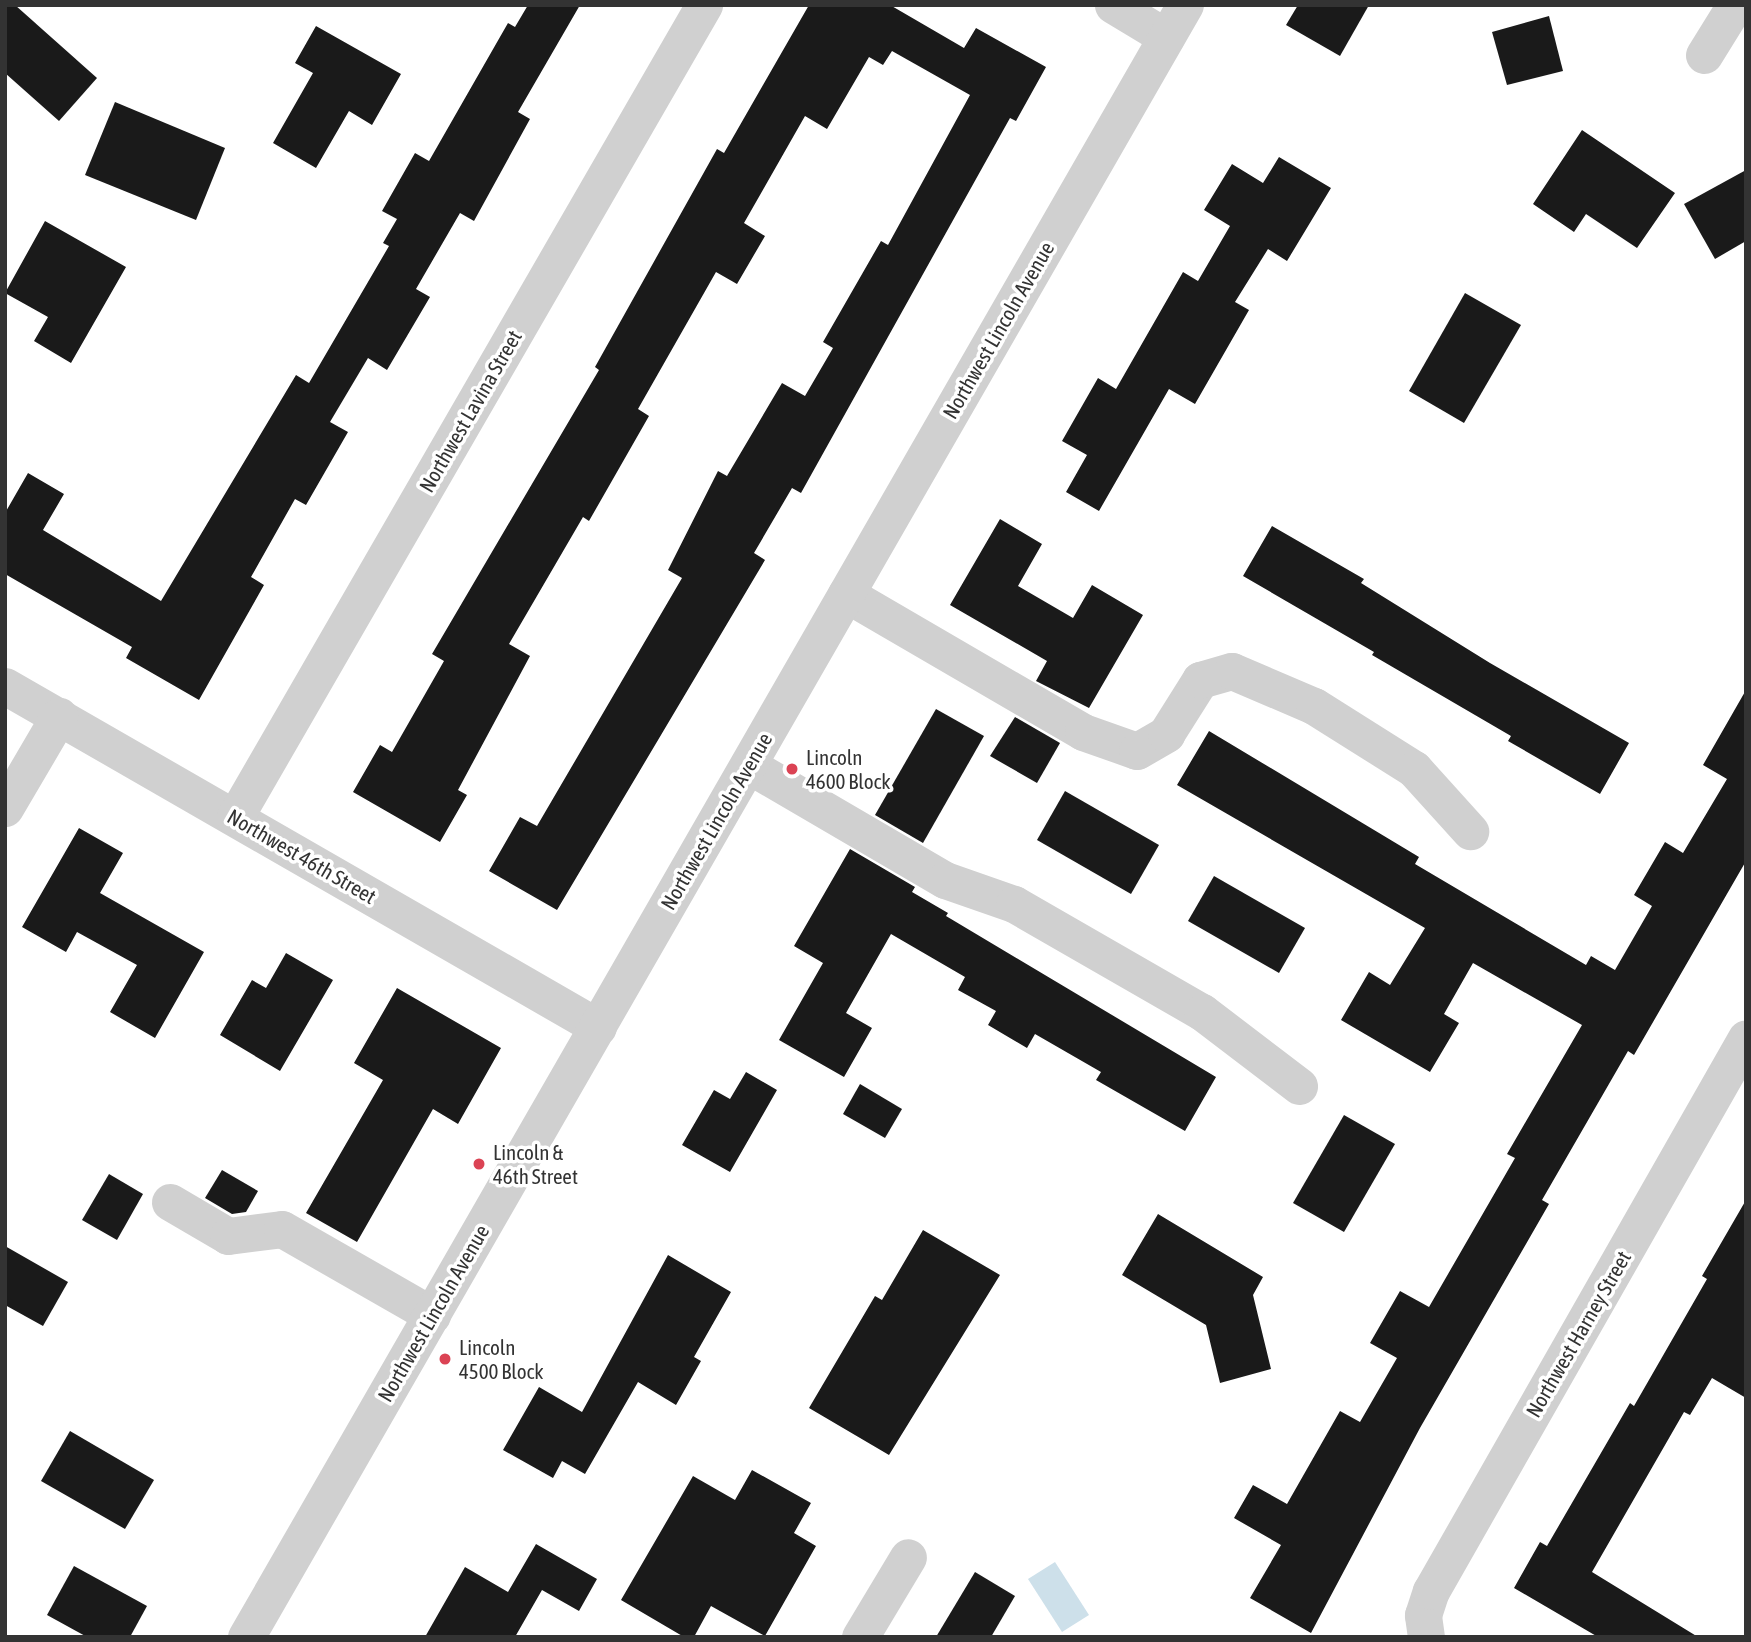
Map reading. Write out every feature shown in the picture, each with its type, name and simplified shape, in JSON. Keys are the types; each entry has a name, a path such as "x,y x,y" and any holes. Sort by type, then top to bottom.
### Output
{"street":[{"name":"Northwest Lavina Street","path":"235,817 705,5"},
{"path":"1113,5 1166,37"},
{"name":"Northwest Lincoln Avenue","path":"246,1637 1185,5"},
{"path":"1704,55 1735,5"},
{"path":"846,594 1083,732 1137,751 1166,734 1200,680 1232,671 1314,706 1414,769 1470,831"},
{"name":"Northwest 46th Street","path":"5,686 598,1027"},
{"path":"5,808 59,716"},
{"path":"748,765 945,880 1014,904 1202,1012 1299,1086"},
{"name":"Northwest Harney Street","path":"1424,1635 1423,1615 1431,1591 1746,1038"},
{"path":"170,1202 228,1236 282,1229 432,1315"},
{"path":"860,1637 908,1557"}],"water":[{"path":"1055,1562 1089,1615 1062,1632 1028,1579"}],"building":[{"path":"5,5 15,5 97,78 59,121 5,73"},
{"path":"528,5 580,5 518,112 530,119 474,221 460,213 416,289 430,297 387,370 368,358 330,422 348,432 306,505 295,499 251,577 264,585 199,700 126,658 132,647 5,574 5,513 28,473 64,494 43,530 161,601 296,375 309,383 389,246 383,243 397,219 382,211 415,153 429,161 508,23 515,27"},
{"path":"809,5 890,5 964,48 976,28 1046,67 1016,121 1010,118 801,493 792,488 754,553 765,560 557,910 489,871 520,817 537,826 682,578 668,570 718,471 727,476 782,383 805,396 833,348 823,342 881,241 888,245 970,95 892,51 883,65 869,57 827,129 805,116 744,223 765,236 737,284 716,272 638,409 649,416 589,521 583,517 509,644 530,656 458,790 467,795 440,842 353,792 380,745 392,752 444,661 432,654 599,370 595,367 717,149 724,153"},
{"path":"1298,5 1369,5 1340,56 1286,25"},
{"path":"1549,16 1563,71 1507,85 1492,32"},
{"path":"316,26 401,74 372,125 349,111 316,168 273,143 313,73 295,63"},
{"path":"115,102 225,148 196,220 85,175"},
{"path":"1582,130 1675,193 1637,248 1586,214 1574,232 1533,204"},
{"path":"1279,157 1331,188 1287,261 1268,249 1235,302 1249,310 1195,404 1169,389 1099,511 1066,492 1087,455 1062,441 1098,378 1116,389 1183,272 1198,281 1230,226 1204,210 1232,164 1263,183"},
{"path":"1746,170 1746,241 1715,259 1684,204"},
{"path":"45,221 126,267 71,363 34,341 48,317 5,293"},
{"path":"1465,293 1521,325 1464,423 1409,391"},
{"path":"1000,519 1042,544 1018,586 1073,618 1092,585 1143,615 1089,708 1036,681 1047,661 950,605"},
{"path":"1272,526 1364,579 1361,583 1490,663 1629,743 1600,794 1508,741 1511,736 1372,655 1374,652 1243,576"},
{"path":"1746,690 1746,861 1634,1055 1628,1051 1542,1200 1549,1204 1420,1428 1311,1633 1250,1598 1281,1545 1234,1518 1253,1485 1287,1504 1340,1411 1360,1422 1397,1358 1370,1343 1400,1291 1429,1307 1515,1158 1507,1154 1582,1025 1473,963 1444,1014 1459,1023 1430,1072 1341,1020 1369,972 1390,985 1425,928 1177,785 1209,731 1419,857 1415,864 1586,965 1591,956 1615,970 1652,906 1634,895 1665,842 1683,853 1727,779 1703,765"},
{"path":"936,709 984,736 923,843 875,815"},
{"path":"1015,717 1060,743 1037,783 990,756"},
{"path":"1065,791 1159,845 1131,894 1037,840"},
{"path":"79,828 123,853 100,893 204,952 155,1038 110,1012 137,965 77,932 66,952 22,927"},
{"path":"850,849 915,887 912,892 948,913 946,916 1216,1077 1185,1131 1096,1080 1101,1072 1035,1034 1027,1048 988,1025 996,1011 958,990 965,977 891,934 846,1013 872,1028 844,1077 779,1040 823,963 794,946"},
{"path":"1214,876 1305,928 1279,973 1188,921"},
{"path":"286,953 333,980 280,1071 220,1035 252,980 266,988"},
{"path":"397,988 501,1048 458,1124 433,1109 357,1242 306,1213 383,1080 354,1063"},
{"path":"746,1072 777,1090 730,1172 682,1145 714,1090 730,1099"},
{"path":"860,1084 902,1109 885,1138 843,1114"},
{"path":"1344,1115 1395,1144 1344,1232 1293,1203"},
{"path":"222,1170 258,1191 246,1212 232,1214 205,1198"},
{"path":"109,1174 143,1194 117,1240 82,1220"},
{"path":"1746,1200 1746,1398 1712,1378 1690,1415 1684,1412 1592,1572 1698,1637 1598,1637 1514,1588 1540,1542 1547,1546 1630,1403 1634,1406 1707,1279 1702,1276"},
{"path":"1158,1214 1263,1277 1253,1295 1271,1369 1220,1383 1206,1325 1122,1275"},
{"path":"923,1230 1000,1275 889,1455 809,1408 875,1296 882,1300"},
{"path":"5,1246 68,1282 43,1326 5,1305"},
{"path":"668,1255 731,1292 694,1357 701,1361 676,1405 638,1382 585,1474 562,1461 553,1478 503,1450 539,1387 582,1412"},
{"path":"70,1431 154,1480 125,1529 41,1481"},
{"path":"752,1470 811,1503 794,1533 816,1546 765,1636 711,1606 694,1637 684,1637 621,1600 693,1476 735,1500"},
{"path":"536,1544 597,1579 579,1611 542,1590 515,1637 425,1637 465,1567 508,1592"},
{"path":"74,1566 147,1606 130,1637 87,1637 47,1615"},
{"path":"975,1572 1015,1596 991,1637 936,1637"}],"place":[{"name":"Lincoln 4600 Block","path":"792,769"},
{"name":"Lincoln & 46th Street","path":"479,1164"},
{"name":"Lincoln 4500 Block","path":"445,1359"}]}
